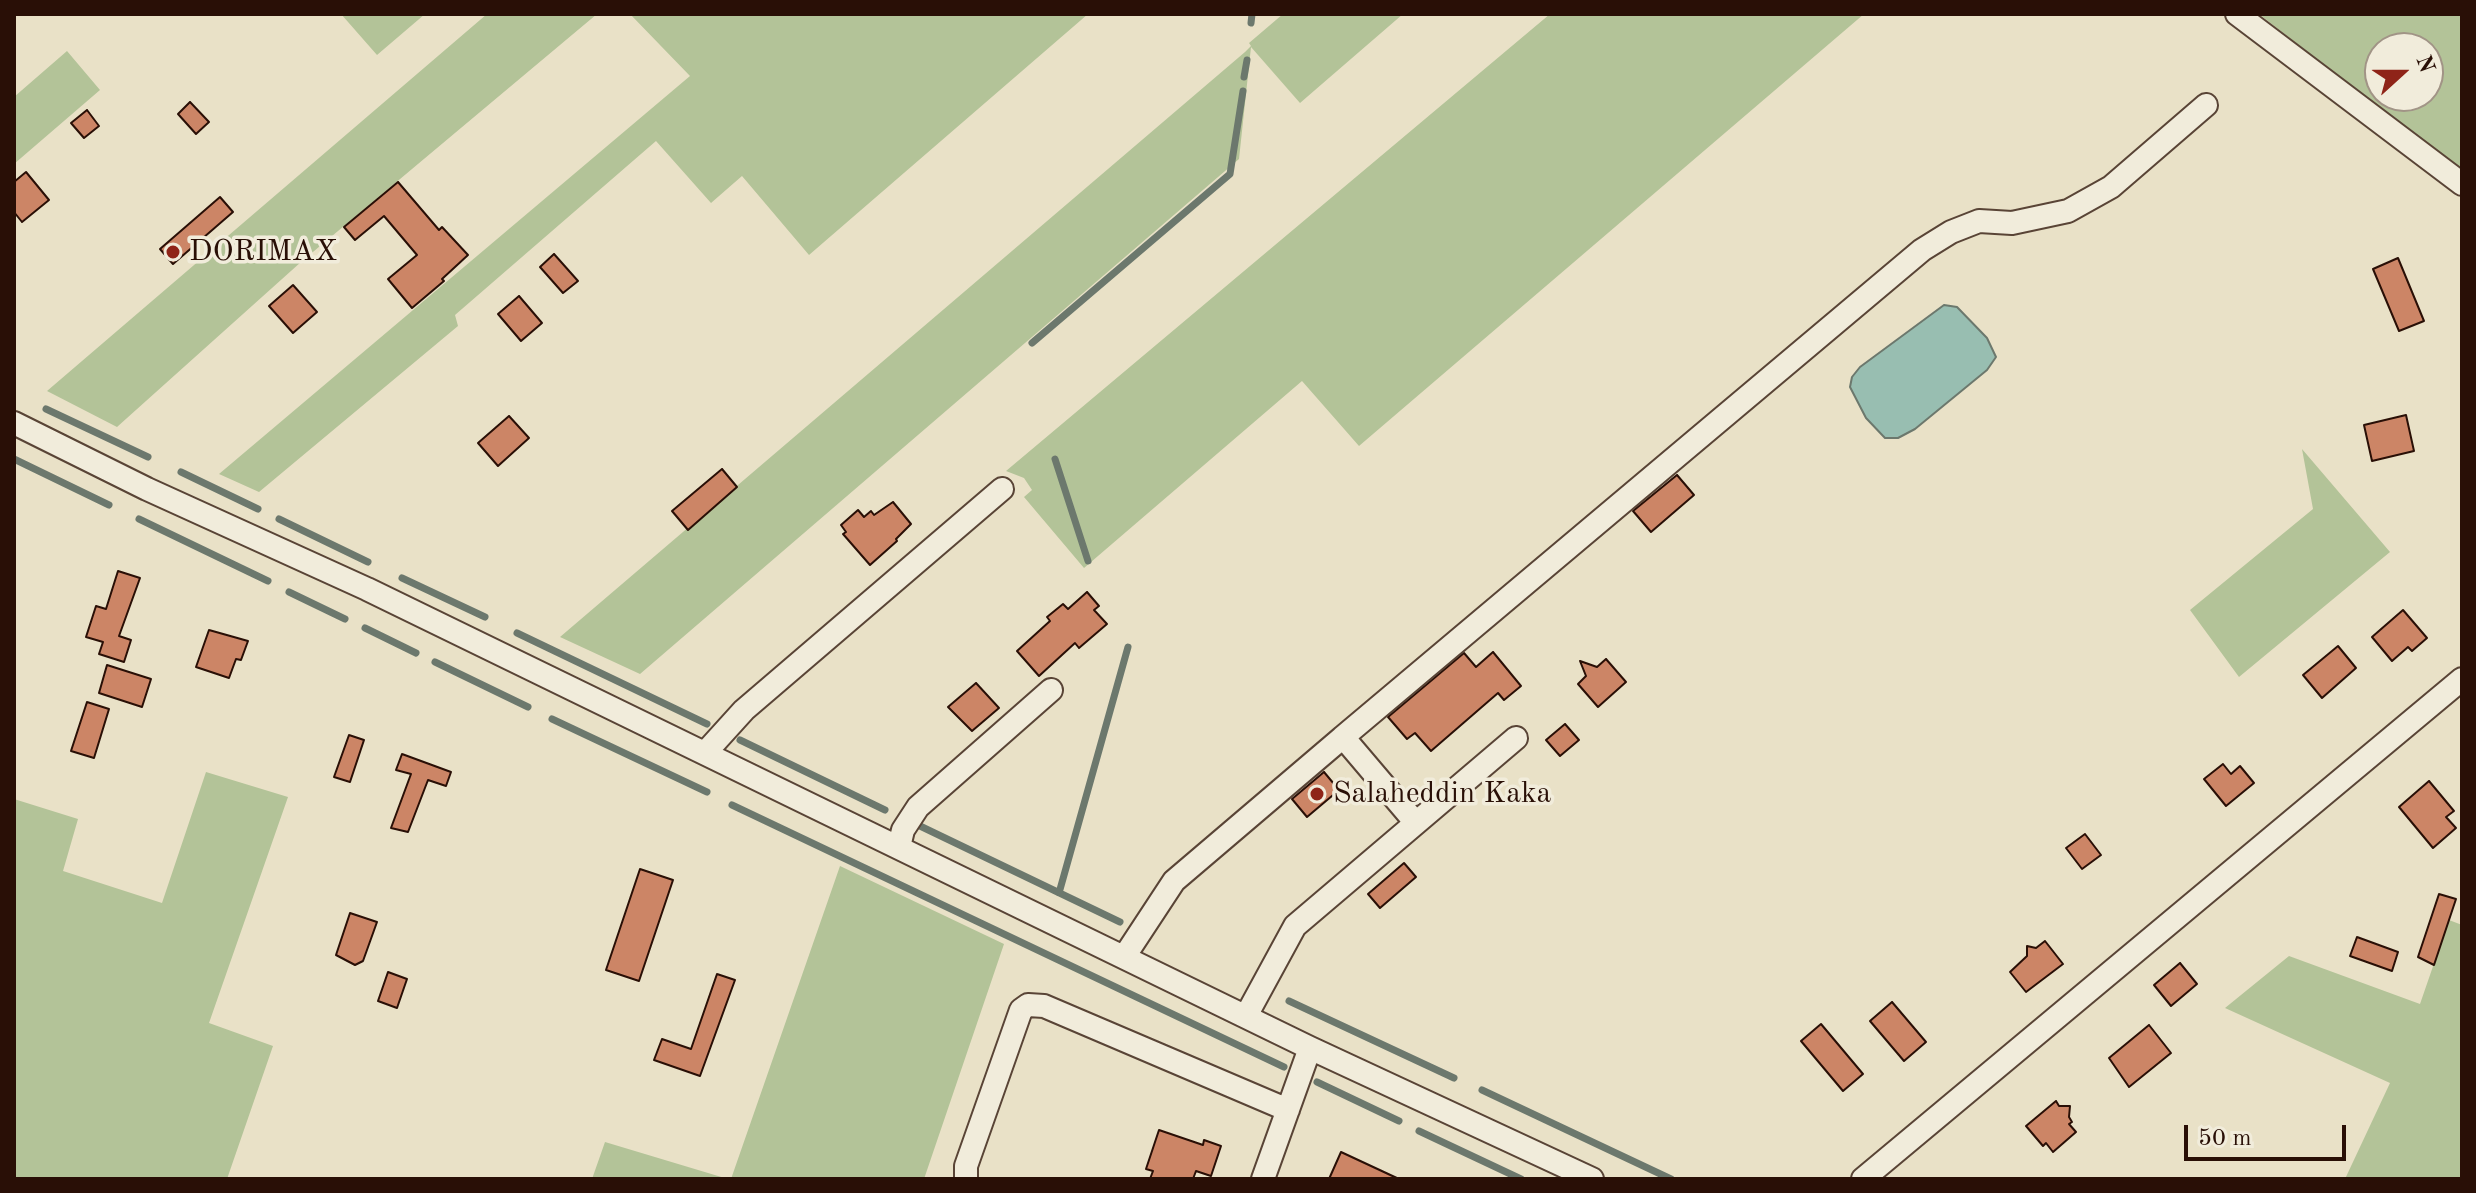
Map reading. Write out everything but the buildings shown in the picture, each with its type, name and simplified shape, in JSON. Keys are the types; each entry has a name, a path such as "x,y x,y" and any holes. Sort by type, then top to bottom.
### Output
{"street":[{"path":"2237,14 2462,184"},
{"path":"1124,957 1174,881 1922,250 1951,232 1979,221 2012,223 2068,211 2111,187 2206,105"},
{"path":"14,423 147,489 367,589 1310,1048 1592,1179"},
{"path":"705,753 744,710 1002,489"},
{"path":"1863,1179 2462,679"},
{"path":"899,847 903,830 918,807 1051,690"},
{"path":"1343,737 1416,823"},
{"path":"1246,1016 1295,926 1516,738"},
{"path":"966,1179 966,1166 1021,1010 1028,1005 1044,1006 1288,1110"},
{"path":"1263,1179 1310,1048"}],"green space":[{"path":"341,14 425,14 377,55"},
{"path":"487,14 597,14 301,262 117,427 47,391"},
{"path":"630,14 1088,14 809,255 742,176 711,203 656,141 455,315 458,326 259,492 219,474 690,76"},
{"path":"1283,14 1403,14 1300,103 1251,47 1239,159 640,674 560,637 1245,52 1251,46 1249,43"},
{"path":"1550,14 1864,14 1359,446 1302,381 1084,568 1024,497 1032,490 1024,478 1006,471"},
{"path":"2259,14 2462,14 2462,171 2385,112 2444,112 2444,32 2364,32 2364,96"},
{"path":"67,51 100,90 14,164 14,97"},
{"path":"2302,449 2390,552 2239,677 2190,610 2313,509"},
{"path":"206,772 288,797 209,1023 273,1046 227,1179 14,1179 14,799 78,819 63,871 162,903"},
{"path":"840,866 1004,944 924,1179 731,1179"},
{"path":"2449,920 2462,925 2462,1179 2345,1179 2390,1083 2225,1008 2289,956 2420,1004"},
{"path":"605,1142 728,1179 592,1179"}],"water":[{"path":"1944,305 1957,307 1987,338 1996,357 1987,370 1915,429 1898,438 1885,438 1866,418 1850,387 1852,377 1860,367"}],"waterway":[{"path":"1251,23 1252,14"},
{"path":"1244,77 1247,60"},
{"path":"1032,343 1230,174 1243,91"},
{"path":"46,409 148,457"},
{"path":"14,459 109,505"},
{"path":"1055,459 1088,561"},
{"path":"181,472 258,509"},
{"path":"139,519 268,581"},
{"path":"279,519 368,562"},
{"path":"402,578 485,617"},
{"path":"289,592 345,619"},
{"path":"365,628 416,653"},
{"path":"517,633 707,724"},
{"path":"1059,893 1128,647"},
{"path":"435,662 528,707"},
{"path":"552,719 707,792"},
{"path":"740,740 885,810"},
{"path":"732,805 1284,1067"},
{"path":"920,826 1120,922"},
{"path":"1289,1001 1454,1078"},
{"path":"1317,1082 1399,1121"},
{"path":"1482,1090 1671,1179"},
{"path":"1419,1131 1521,1179"}],"place":[{"name":"DORIMAX","path":"173,252"},
{"name":"Salaheddin Kaka","path":"1317,794"}]}
